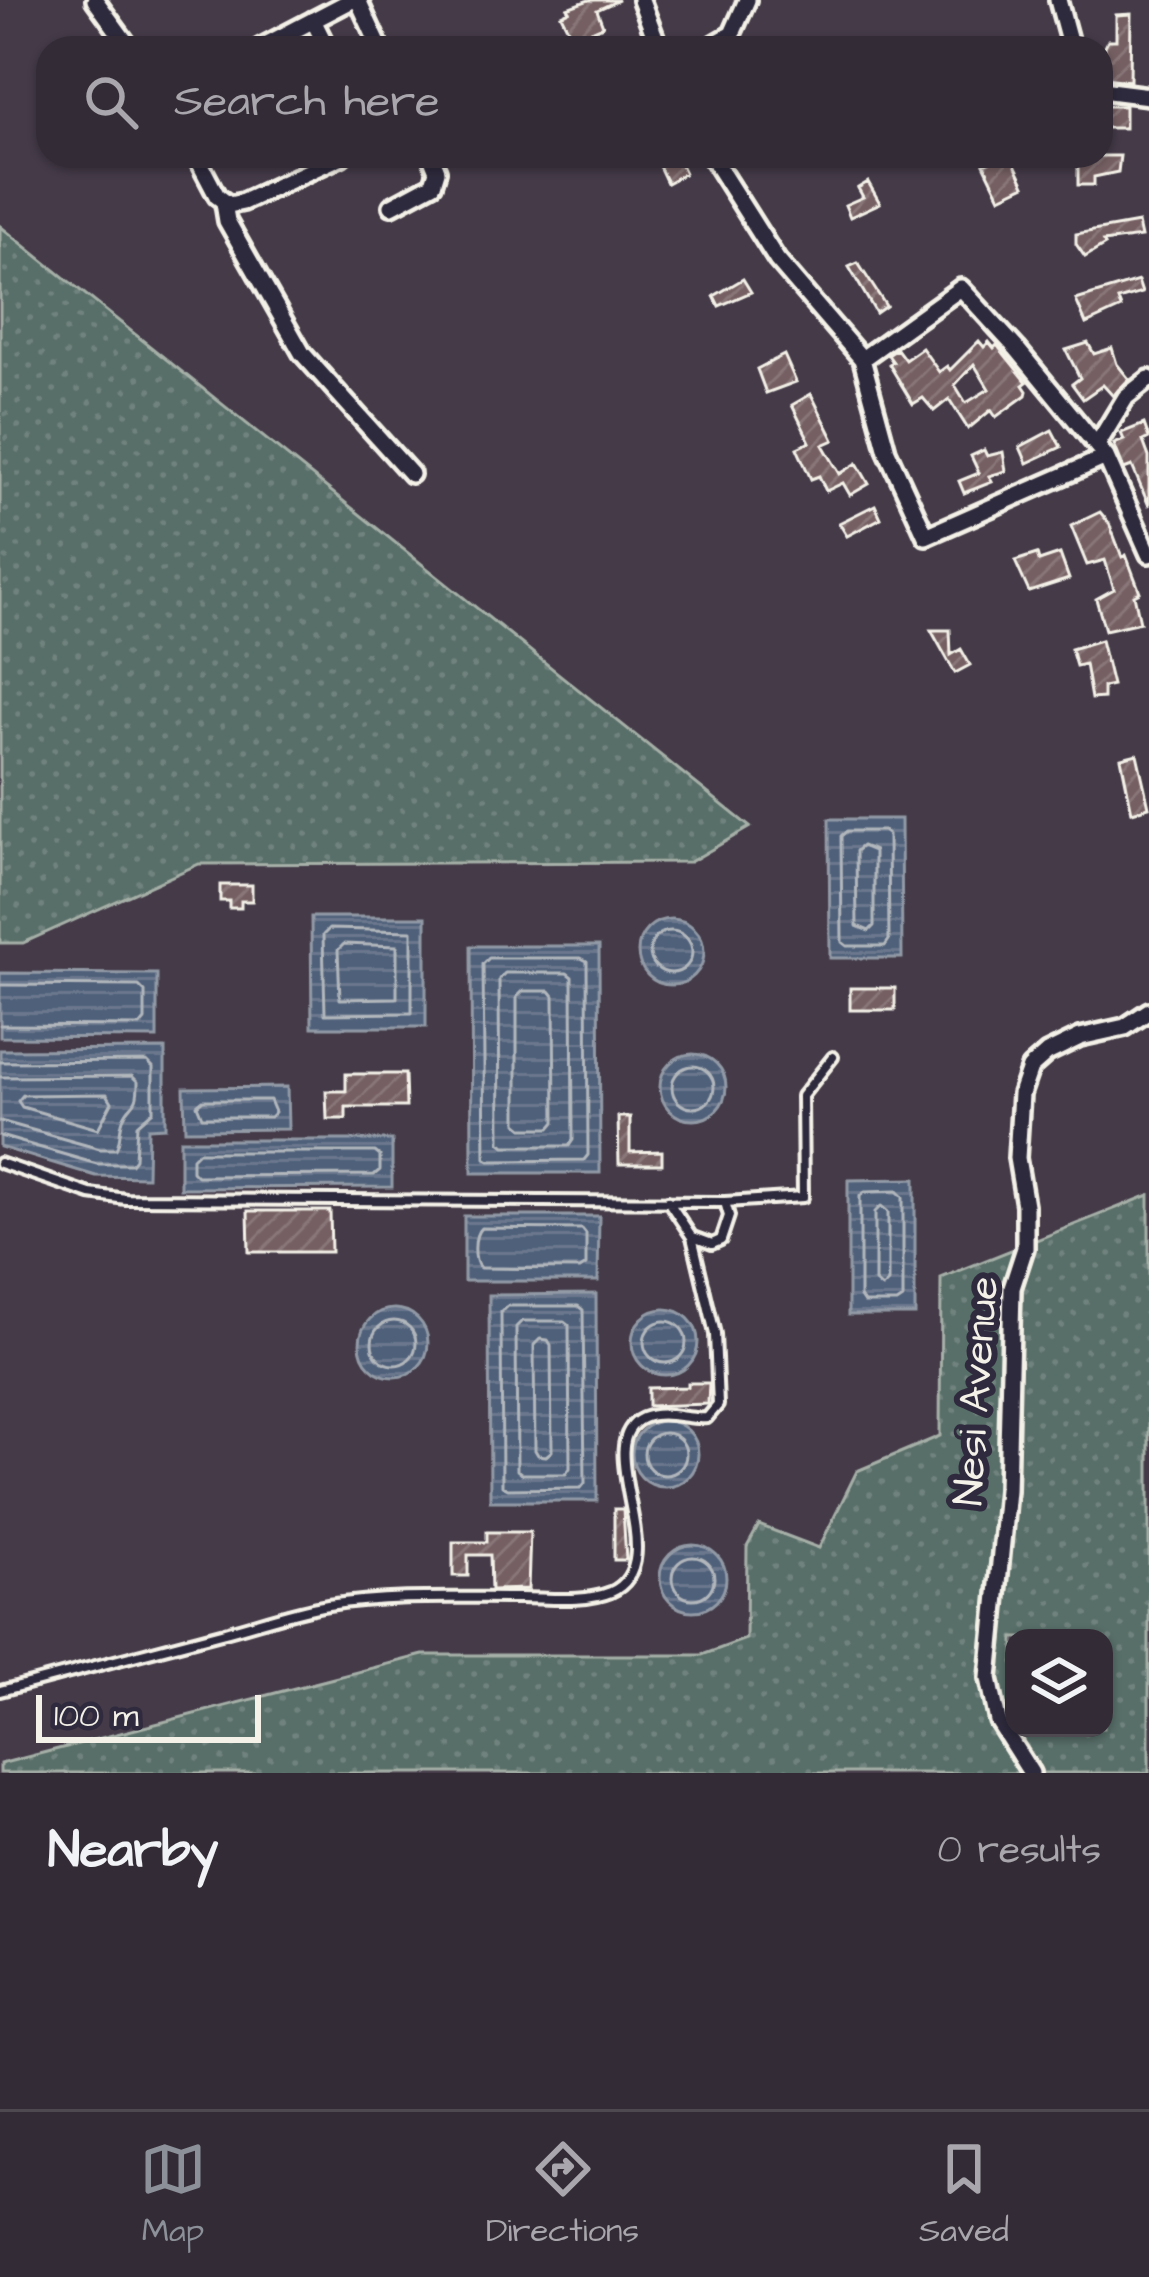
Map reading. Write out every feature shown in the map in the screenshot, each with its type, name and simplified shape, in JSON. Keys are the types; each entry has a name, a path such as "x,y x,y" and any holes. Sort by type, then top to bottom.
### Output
{"street":[{"path":"95,0 121,36"},
{"path":"283,36 355,0 374,36"},
{"path":"641,0 654,36"},
{"path":"728,36 746,0"},
{"path":"1058,0 1068,36"},
{"path":"313,20 321,36"},
{"path":"1113,92 1149,96"},
{"path":"203,168 224,203 234,234 302,353 411,474"},
{"path":"224,203 243,202 316,168"},
{"path":"392,206 433,184 436,168"},
{"path":"719,168 777,260 862,359 887,451 926,536 1101,451 1126,397 1149,379"},
{"path":"862,359 961,288 1101,451 1149,554"},
{"name":"Nesi Avenue","path":"1031,1773 998,1721 989,1678 1007,1490 1012,1288 1025,1248 1025,1205 1017,1158 1021,1094 1030,1068 1047,1053 1080,1037 1125,1028 1149,1011"}],"lane":[{"path":"0,1163 90,1194 126,1198 724,1202 803,1197 802,1096 832,1057"},
{"path":"0,1691 326,1605 399,1599 586,1597 618,1587 631,1568 634,1553 635,1522 621,1451 630,1428 654,1415 706,1418 718,1405 715,1334 692,1237 668,1201"},
{"path":"692,1237 712,1244 722,1240 729,1216 724,1202"}],"green space":[{"path":"0,226 750,827 690,862 199,864 23,943 0,943"},
{"path":"1149,1195 1149,1773 0,1773 0,1764 423,1655 702,1655 746,1639 747,1547 759,1525 819,1548 857,1471 940,1436 941,1278"}],"water":[{"path":"829,819 901,819 902,958 830,958"},
{"path":"311,917 426,917 426,1027 312,1027"},
{"path":"671,919 694,929 704,952 694,975 671,985 648,975 638,952 648,929"},
{"path":"471,946 599,946 600,1173 472,1173"},
{"path":"0,973 157,974 157,1038 0,1037"},
{"path":"165,1049 165,1127 148,1128 147,1177 96,1176 0,1147 0,1050"},
{"path":"693,1054 716,1064 726,1087 716,1110 693,1120 670,1110 660,1087 670,1064"},
{"path":"287,1087 288,1129 185,1130 184,1088"},
{"path":"180,1140 392,1140 392,1187 180,1188"},
{"path":"915,1179 915,1315 848,1315 848,1180"},
{"path":"464,1216 599,1216 598,1281 464,1281"},
{"path":"596,1294 597,1501 490,1501 489,1295"},
{"path":"394,1309 418,1319 428,1343 418,1367 394,1377 370,1367 360,1343 370,1319"},
{"path":"665,1309 688,1319 698,1342 688,1365 665,1375 642,1365 632,1342 642,1319"},
{"path":"665,1421 688,1431 698,1454 688,1477 665,1487 642,1477 632,1454 642,1431"},
{"path":"693,1545 716,1555 726,1578 716,1601 693,1611 670,1601 660,1578 670,1555"}],"building":[{"path":"589,0 619,0 597,10 603,26 580,36 572,36 561,15"},
{"path":"1131,14 1130,81 1113,79 1116,15"},
{"path":"1113,106 1125,106 1125,128 1113,128"},
{"path":"1113,156 1120,156 1118,172 1094,177 1094,185 1078,185 1078,168 1113,168"},
{"path":"660,168 683,168 685,173 667,183"},
{"path":"986,168 1017,168 1025,185 1000,197"},
{"path":"868,182 880,203 850,217 845,205 863,197 858,188"},
{"path":"1138,223 1141,237 1103,242 1085,257 1076,244 1076,234"},
{"path":"858,263 886,306 876,313 849,267"},
{"path":"743,279 751,292 719,306 714,296"},
{"path":"1138,281 1142,293 1118,300 1121,308 1086,324 1076,300"},
{"path":"979,341 984,347 989,342 994,348 997,345 1027,382 1023,385 1026,395 996,417 991,410 968,429 949,399 934,411 923,398 913,404 888,355 897,349 905,360 922,348 939,372 947,366 950,370","holes":["974,364 989,389 966,403 955,385"]},
{"path":"1088,343 1094,354 1112,348 1129,379 1113,396 1103,385 1083,399 1072,384 1080,378 1066,350"},
{"path":"784,355 796,382 766,393 757,369"},
{"path":"811,394 834,440 823,445 840,474 857,463 869,484 850,495 843,483 826,491 819,476 811,479 797,448 810,442 792,405"},
{"path":"1144,424 1149,438 1143,441 1149,457 1149,506 1132,466 1124,469 1114,444 1124,440 1121,433"},
{"path":"1052,430 1061,447 1027,463 1020,447"},
{"path":"984,450 987,456 1003,452 1006,471 964,493 959,481 979,473 971,456"},
{"path":"875,505 881,518 847,536 839,523"},
{"path":"1100,512 1122,557 1126,555 1140,592 1134,595 1140,622 1105,630 1096,599 1114,589 1105,560 1087,565 1071,526"},
{"path":"1037,554 1039,561 1060,554 1069,579 1029,592 1015,561"},
{"path":"931,630 950,630 951,655 961,649 970,665 955,673"},
{"path":"1101,640 1112,685 1103,687 1103,698 1091,699 1085,664 1076,666 1071,649"},
{"path":"1137,754 1149,807 1132,812 1121,758"},
{"path":"220,885 252,885 252,901 229,908 229,901 220,901"},
{"path":"850,988 895,988 895,1010 850,1010"},
{"path":"346,1074 405,1074 406,1107 346,1107 346,1119 327,1119 326,1091 346,1091"},
{"path":"618,1117 630,1117 630,1152 662,1151 662,1164 619,1164"},
{"path":"248,1211 330,1211 331,1252 249,1252"},
{"path":"688,1383 709,1383 708,1404 648,1406 648,1388 688,1387"},
{"path":"614,1509 623,1509 626,1560 614,1560"},
{"path":"487,1532 530,1532 528,1589 491,1590 490,1555 468,1555 468,1576 453,1576 453,1542 487,1542"}]}
